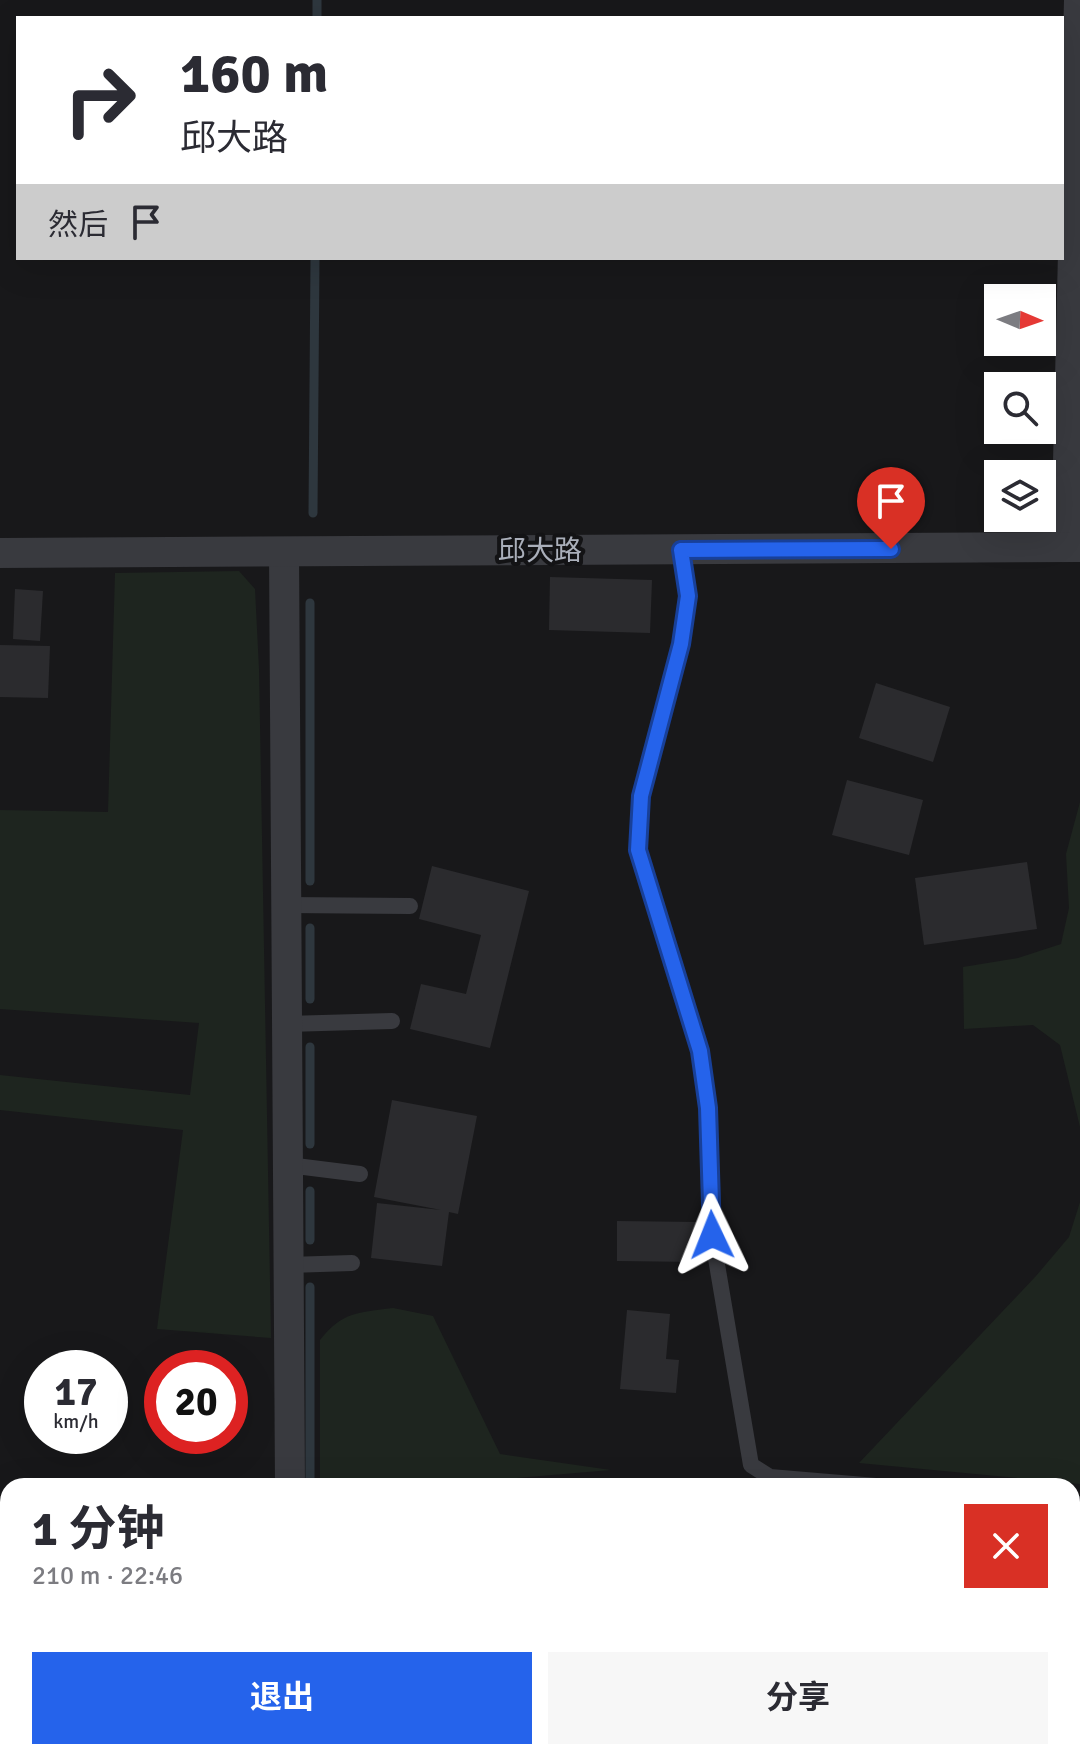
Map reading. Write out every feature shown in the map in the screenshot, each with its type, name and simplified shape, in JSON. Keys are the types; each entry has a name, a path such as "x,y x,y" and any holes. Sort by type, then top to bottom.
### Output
{"street":[{"path":"1073,547 1079,0"},
{"name":"邱大路","path":"0,553 1073,547"},
{"path":"284,552 290,1478"}],"lane":[{"path":"681,550 688,596 681,644 641,796 638,850 700,1051 708,1108 712,1235 751,1465 770,1477 780,1478"},
{"path":"286,905 410,906"},
{"path":"287,1024 392,1021"},
{"path":"288,1165 360,1174"},
{"path":"289,1265 352,1263"}],"shaded area":[{"path":"239,571 255,589 259,669 271,1338 157,1329 183,1130 0,1110 0,1075 190,1095 199,1023 0,1009 0,810 108,812 115,573"},
{"path":"1080,802 1080,1127 1060,1045 1033,1025 964,1029 963,967 1018,958 1061,944 1069,908 1066,854"},
{"path":"1080,1202 1080,1478 1017,1478 859,1463 1036,1276 1069,1237"},
{"path":"393,1308 433,1316 500,1454 611,1470 516,1478 320,1478 320,1340 336,1323 361,1313"}],"building":[{"path":"550,577 652,580 650,633 549,630"},
{"path":"15,589 43,591 40,641 13,639"},
{"path":"0,645 50,646 48,698 0,697"},
{"path":"876,683 950,707 933,762 859,738"},
{"path":"847,780 923,800 909,855 832,835"},
{"path":"1027,862 1037,929 924,945 915,878"},
{"path":"432,866 529,891 490,1048 410,1029 421,984 466,994 481,935 419,919"},
{"path":"392,1100 477,1116 458,1214 449,1212 442,1266 371,1258 377,1203 441,1210 374,1197"},
{"path":"617,1221 697,1222 697,1262 617,1261"},
{"path":"627,1310 670,1314 666,1359 679,1360 676,1393 620,1389"}],"waterway":[{"path":"317,0 317,16"},
{"path":"313,513 315,260"},
{"path":"310,603 310,881"},
{"path":"310,928 310,999"},
{"path":"310,1047 310,1144"},
{"path":"310,1191 310,1240"},
{"path":"310,1287 310,1478"}],"route":[{"path":"712,1235 708,1108 700,1051 638,850 641,796 681,644 688,596 681,550 891,549"}]}
